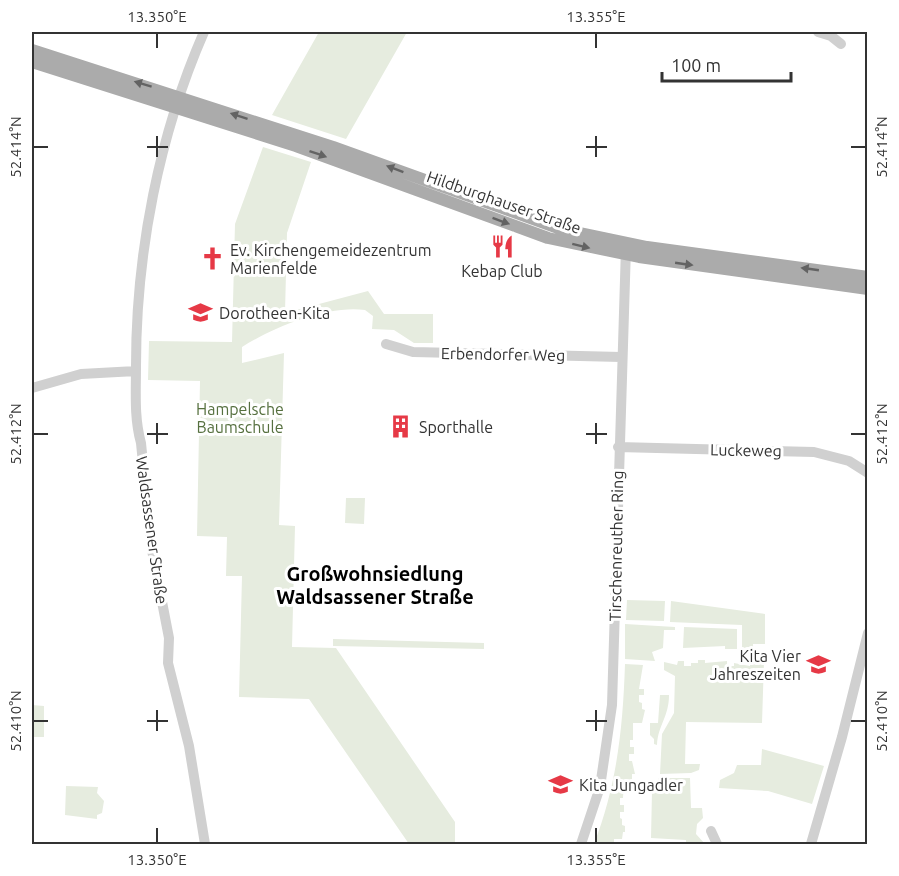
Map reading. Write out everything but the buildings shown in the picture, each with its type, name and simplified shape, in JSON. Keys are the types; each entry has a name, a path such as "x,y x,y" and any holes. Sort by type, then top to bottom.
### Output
{"main road":[{"name":"Hildburghauser Straße","path":"32,50 178,102"},
{"name":"Hildburghauser Straße","path":"32,62 333,147 548,226 626,249 867,289"},
{"name":"Hildburghauser Straße","path":"626,249 867,277"}],"street":[{"name":"Waldsassener Straße","path":"204,32 178,102 153,194 139,291 136,371 137,428 141,443 151,545 169,638 168,663 189,746 205,844"},
{"path":"818,32 831,36 841,44"},
{"name":"Tirschenreuther Ring","path":"581,844 600,787 611,713 626,249"},
{"name":"Erbendorfer Weg","path":"386,344 413,352 621,357"},
{"path":"32,388 81,374 136,371"},
{"name":"Luckeweg","path":"618,447 814,452 849,460 867,473"},
{"path":"811,844 842,737 867,633"},
{"path":"711,831 717,844"}],"green space":[{"path":"319,32 407,32 346,139 272,115"},
{"name":"Hampelsche Baumschule","path":"263,147 311,162 287,233 285,313 368,291 384,314 433,314 433,343 414,343 394,330 372,329 373,316 365,310 350,309 318,314 285,325 242,347 242,363 284,353 279,525 295,526 292,647 336,648 455,822 455,844 409,844 309,699 239,697 242,576 226,576 227,537 197,536 200,381 148,380 149,341 232,342 235,224"},
{"path":"346,498 365,498 364,524 345,523"},
{"path":"627,600 665,601 664,621 626,620"},
{"path":"671,601 765,614 765,644 753,644 753,649 742,649 742,625 670,622"},
{"path":"625,624 675,627 675,630 664,630 663,648 652,652 655,661 625,659"},
{"path":"684,627 737,629 737,649 725,649 725,646 683,648"},
{"path":"333,639 484,643 484,649 333,646"},
{"path":"751,657 764,661 762,723 686,722 685,764 700,764 699,770 691,773 660,774 662,734 674,713 675,676 664,670 664,662 677,665 678,661 684,661 684,666 691,666 691,663 698,663 698,660 705,660 705,663 727,661 727,666 734,666 734,663 750,666"},
{"path":"625,664 643,665 639,689 644,689 644,695 639,695 639,702 645,710 642,723 633,723 633,740 630,740 630,747 634,747 634,754 629,754 629,761 632,761 635,774 632,774 632,781 624,781 623,798 620,798 620,805 624,805 624,812 620,812 622,825 625,826 622,839 614,839 614,844 594,844 608,800 617,756 623,710"},
{"path":"660,695 669,695 669,703 657,745 654,744 654,739 650,735 650,723 658,723"},
{"path":"32,705 44,706 44,737 32,737"},
{"path":"762,749 824,766 812,804 768,791 719,788 720,780 734,773 737,765 761,765"},
{"path":"659,778 690,778 691,808 702,808 703,818 697,824 696,834 705,844 686,844 686,840 651,838 652,791"},
{"path":"66,786 98,787 97,793 104,801 102,813 97,815 97,819 65,815"}],"place":[{"name":"Kebap Club","path":"502,246"},
{"name":"Ev. Kirchengemeidezentrum Marienfelde","path":"212,259"},
{"name":"Dorotheen-Kita","path":"201,313"},
{"name":"Sporthalle","path":"401,427"},
{"name":"Kita Vier Jahreszeiten","path":"819,665"},
{"name":"Kita Jungadler","path":"561,785"}],"district":[{"name":"Großwohnsiedlung Waldsassener Straße","path":"375,584"}]}
